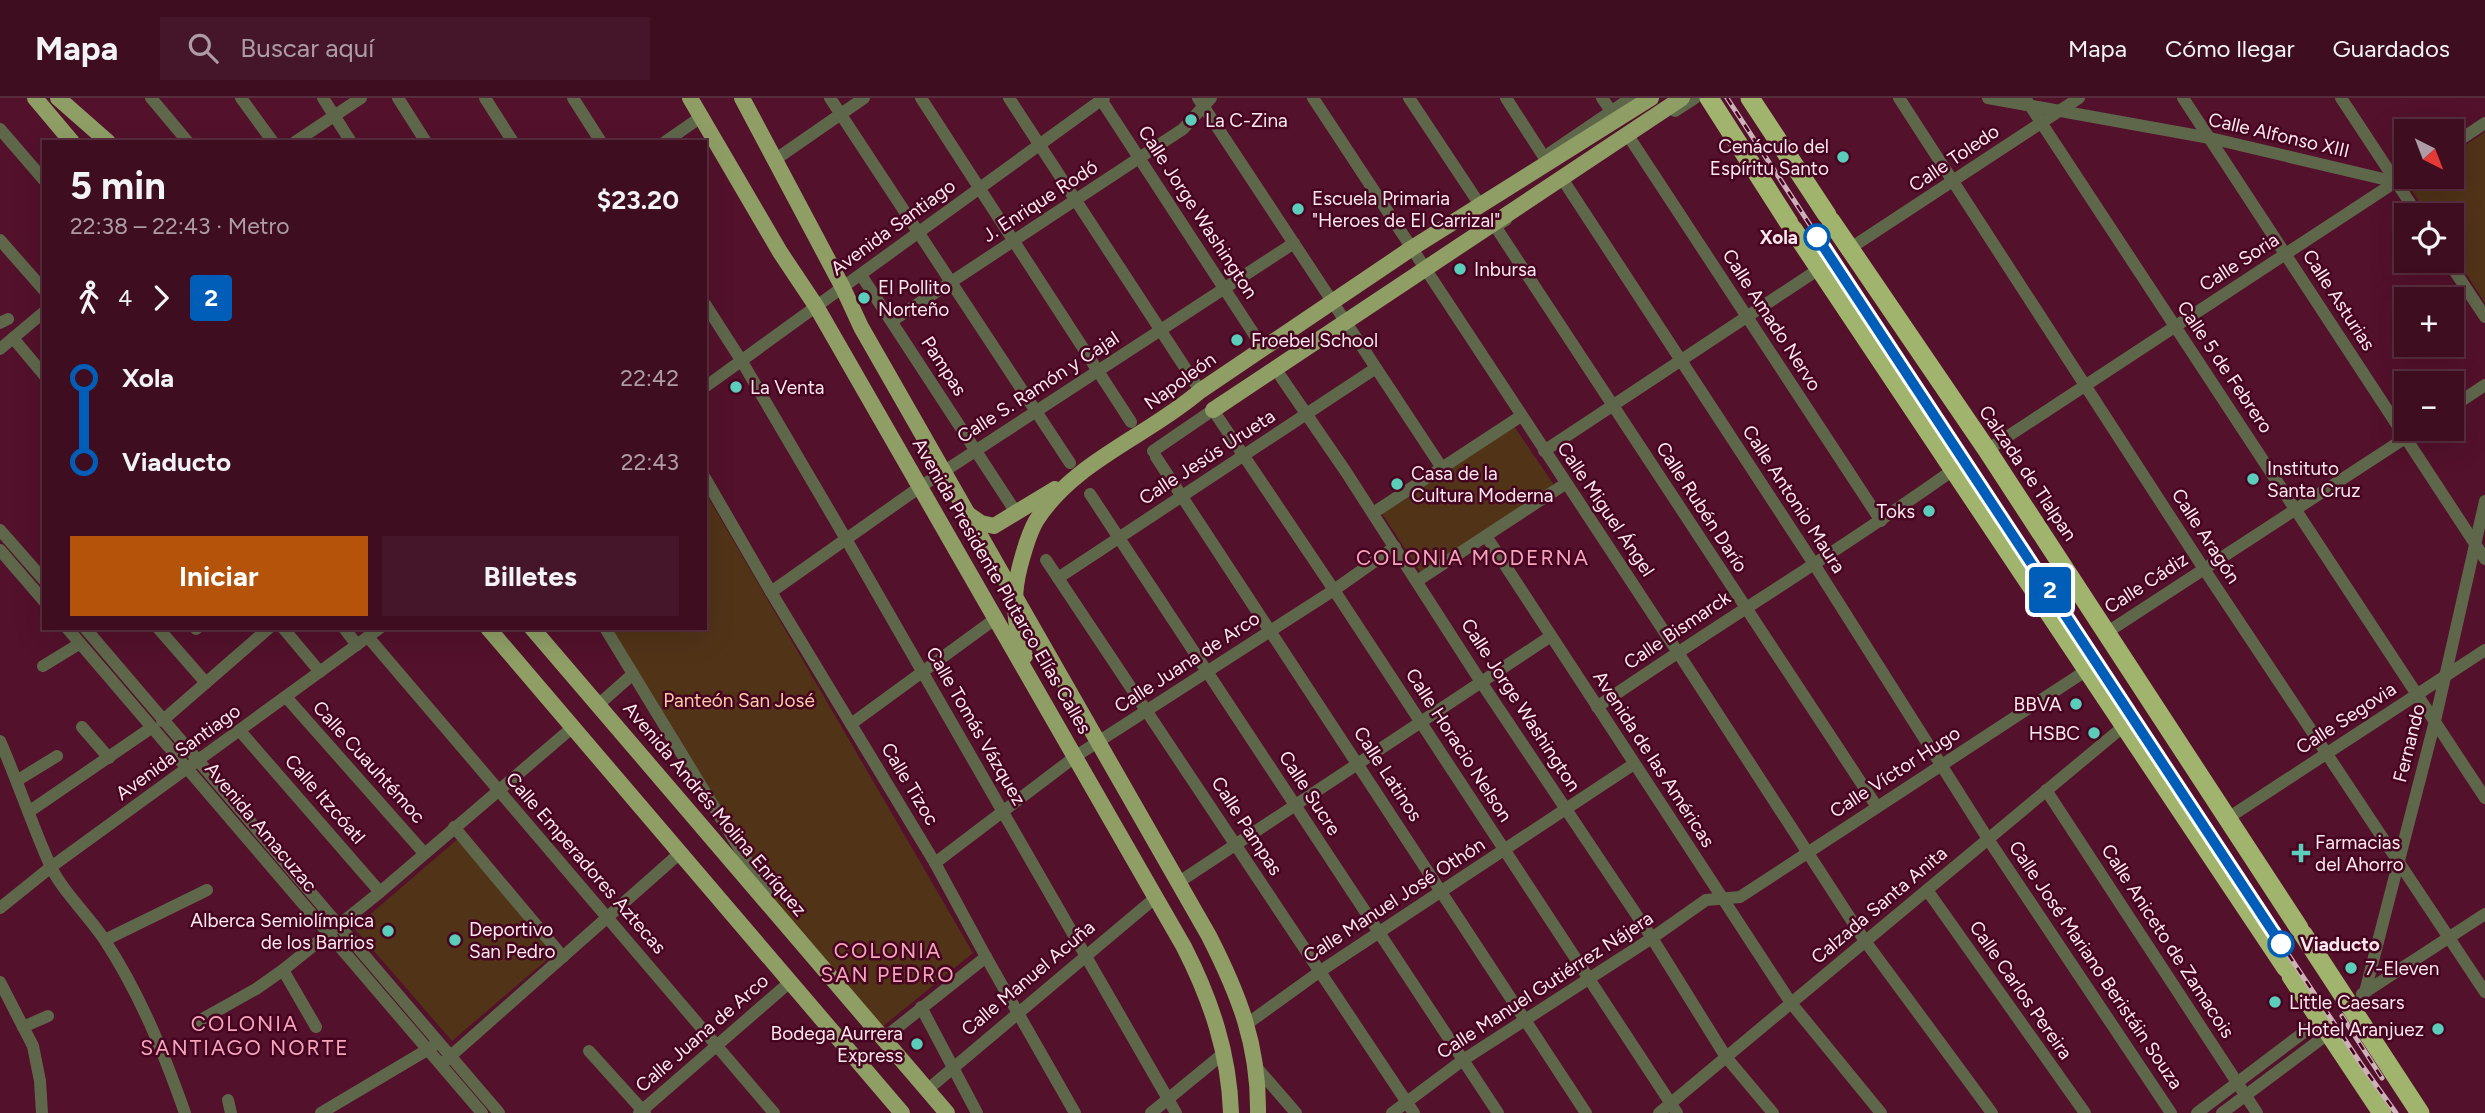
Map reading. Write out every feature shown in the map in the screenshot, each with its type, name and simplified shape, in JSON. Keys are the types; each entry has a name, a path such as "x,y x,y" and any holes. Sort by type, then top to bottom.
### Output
{"highway":[{"path":"1709,98 1819,270 2382,1113"},
{"name":"Calzada de Tlalpan","path":"1751,98 1849,249 1987,450 2301,931 2357,998 2420,1113"}],"main road":[{"path":"34,98 70,140"},
{"path":"58,98 108,140"},
{"path":"75,98 108,140"},
{"name":"Avenida Presidente Plutarco Elías Calles","path":"690,98 780,252 816,306 1037,688 1203,985 1224,1053 1231,1113"},
{"name":"Avenida Presidente Plutarco Elías Calles","path":"742,98 861,327 1179,882 1226,969 1247,1024 1257,1068 1258,1113"},
{"name":"Napoleón","path":"1037,688 1020,643 1015,598 1017,576 1032,528 1074,469 1178,411 1200,391 1412,248 1651,98"},
{"path":"1213,410 1682,98"},
{"path":"967,512 981,523 994,526 1017,514 1074,469"},
{"path":"490,630 900,1112"},
{"name":"Avenida Andrés Molina Enríquez","path":"534,630 947,1113"}],"street":[{"path":"151,98 186,140"},
{"path":"240,98 272,140"},
{"path":"323,98 350,140"},
{"path":"299,140 361,98"},
{"path":"398,98 425,140"},
{"path":"485,98 512,140"},
{"path":"573,98 600,140"},
{"path":"830,98 1074,469"},
{"path":"776,159 864,98"},
{"path":"921,98 1131,422"},
{"path":"1009,98 1195,383"},
{"name":"Calle Miguel Ángel","path":"1313,98 1565,484 1678,651 1865,942 1992,1113"},
{"path":"1409,98 1480,205"},
{"path":"1506,98 1544,157"},
{"path":"1602,98 1611,111"},
{"name":"Napoleón","path":"1504,191 1544,157 1631,98"},
{"path":"1565,183 1695,98"},
{"name":"Calle Aragón","path":"1899,98 2204,569 2485,992"},
{"name":"Calle Alfonso XIII","path":"1988,98 2028,102 2059,111 2210,138 2394,177"},
{"name":"Calle Toledo","path":"1849,249 2079,98"},
{"name":"Calle Asturias","path":"2183,98 2394,419"},
{"path":"2341,98 2394,170"},
{"name":"Avenida Santiago","path":"707,386 1102,99"},
{"name":"Calle Jorge Washington","path":"1102,99 1263,348"},
{"path":"1204,101 1442,468"},
{"name":"J. Enrique Rodó","path":"891,321 1015,242 1183,129 1204,101"},
{"name":"Calle 5 de Febrero","path":"2028,102 2485,798"},
{"path":"669,140 701,117"},
{"path":"2464,137 2485,123"},
{"path":"0,129 42,178"},
{"name":"Calle Amado Nervo","path":"1631,140 1881,521"},
{"name":"Calle Rubén Darío","path":"1565,183 1497,227 1877,807"},
{"name":"Calle Antonio Maura","path":"1565,183 1943,764 1988,839"},
{"name":"Calle Soria","path":"1987,450 2394,184"},
{"path":"0,240 42,288"},
{"name":"Calle S. Ramón y Cajal","path":"771,592 920,487 1294,243"},
{"path":"1544,451 1819,270"},
{"path":"2456,273 2485,317"},
{"name":"Pampas","path":"861,275 1017,514"},
{"name":"Calle Tomás Vázquez","path":"707,307 846,539 1176,1113"},
{"path":"0,349 42,314"},
{"path":"13,338 42,373"},
{"name":"Calle Jesús Urueta","path":"1058,578 1376,368"},
{"name":"Calle Jorge Washington","path":"1281,377 1652,938 1726,1057 1773,1113"},
{"path":"2464,399 2485,385"},
{"name":"Calle Latinos","path":"1213,410 1155,454 1586,1113"},
{"name":"Calle Horacio Nelson","path":"1213,410 1673,1108"},
{"path":"1373,513 1521,415"},
{"name":"Calle Cádiz","path":"2106,633 2400,441"},
{"name":"Calle Asturias","path":"2409,441 2485,559"},
{"name":"Calle Bismarck","path":"1597,707 1678,651 1881,521 1953,470"},
{"name":"Calle Tizoc","path":"707,481 935,863 1075,1113"},
{"path":"1417,581 1565,484"},
{"name":"Calle Sucre","path":"1090,494 1498,1113"},
{"name":"Fernando","path":"2357,998 2399,863 2435,721 2485,501"},
{"path":"0,530 42,577"},
{"name":"Avenida de las Américas","path":"1486,536 1791,1003 1881,1113"},
{"name":"Calle Juana de Arco","path":"935,863 1076,756 1334,590 1395,547"},
{"path":"0,550 42,599"},
{"name":"Calle Pampas","path":"1046,560 1413,1113"},
{"path":"851,724 995,619"},
{"name":"Avenida Amacuzac","path":"68,630 157,724 338,926 445,1060 499,1113"},
{"name":"Avenida Amacuzac","path":"86,630 157,724"},
{"path":"160,630 206,683"},
{"path":"30,811 157,724 267,630"},
{"path":"285,630 320,673"},
{"path":"346,630 357,645"},
{"name":"Avenida Santiago","path":"0,908 51,867 377,630"},
{"path":"606,630 784,923"},
{"path":"1179,882 1551,636"},
{"name":"Calle Emperadores Aztecas","path":"368,637 774,1113"},
{"path":"43,666 79,643"},
{"name":"Calle Segovia","path":"2228,818 2485,650"},
{"name":"Calle Víctor Hugo","path":"1723,899 1740,897 2087,670"},
{"path":"598,705 633,674"},
{"name":"Calle Cuauhtémoc","path":"286,697 424,853"},
{"name":"Calzada Santa Anita","path":"1659,1113 1673,1108 1726,1057 2124,726"},
{"path":"82,727 108,758"},
{"path":"197,1022 256,989 328,935 573,727"},
{"name":"Calle Itzcóatl","path":"240,731 380,892"},
{"path":"0,741 51,867 105,940 150,1022 163,1048 185,1113"},
{"path":"18,780 57,756"},
{"name":"Calle Manuel José Othón","path":"1247,1024 1319,972 1634,764"},
{"name":"Avenida Amacuzac","path":"193,766 328,935 433,1046"},
{"name":"Calle Aniceto de Zamacois","path":"2046,790 2257,1113"},
{"name":"Calle Cuauhtémoc","path":"454,827 563,957"},
{"name":"Calle José Mariano Beristáin Souza","path":"1988,839 2171,1113"},
{"path":"445,1060 680,853"},
{"path":"105,940 207,890"},
{"name":"Calle Carlos Pereira","path":"1927,890 2085,1113"},
{"name":"Calle Manuel Acuña","path":"927,1090 1085,954 1155,898"},
{"name":"Calle Manuel Gutiérrez Nájera","path":"1392,1113 1463,1060 1706,900 1723,899"},
{"path":"2357,998 2485,914"},
{"path":"884,1038 986,957"},
{"path":"283,970 316,1027"},
{"path":"0,982 33,1046 40,1081 42,1113"},
{"name":"Calle Juana de Arco","path":"642,1112 790,982"},
{"path":"921,1007 977,1113"},
{"path":"23,1027 48,1016"},
{"path":"2197,1113 2324,1026"},
{"path":"2222,1113 2324,1026"},
{"path":"321,1113 433,1046"},
{"path":"589,1051 642,1112"},
{"path":"1151,1113 1224,1053"},
{"name":"Avenida Amacuzac","path":"445,1060 482,1113"},
{"path":"1257,1068 1296,1113"}],"green space":[{"path":"2485,132 2485,303 2464,271 2464,203 2420,203 2411,189 2464,189 2464,146"},
{"path":"1512,423 1554,485 1421,573 1381,512"},
{"name":"Panteón San José","path":"707,495 973,953 882,1027 778,908 609,630 707,630"},
{"name":"Deportivo San Pedro","path":"459,838 556,952 452,1041 354,928"}],"railway":[{"path":"1727,98 2225,859 2396,1113"},
{"path":"2342,1016 2382,1078"}],"metro line":[{"name":"2","path":"1817,237 2281,944"}],"place":[{"name":"La C-Zina","path":"1191,120"},
{"name":"Cenáculo del Espíritu Santo","path":"1843,157"},
{"name":"Escuela Primaria \"Heroes de El Carrizal\"","path":"1298,209"},
{"name":"Xola","path":"1817,237"},
{"name":"Inbursa","path":"1460,269"},
{"name":"El Pollito Norteño","path":"864,298"},
{"name":"Froebel School","path":"1237,340"},
{"name":"La Venta","path":"736,387"},
{"name":"Instituto Santa Cruz","path":"2253,479"},
{"name":"Casa de la Cultura Moderna","path":"1397,484"},
{"name":"Toks","path":"1929,511"},
{"name":"BBVA","path":"2076,704"},
{"name":"HSBC","path":"2094,733"},
{"name":"Farmacias del Ahorro","path":"2301,853"},
{"name":"Alberca Semiolímpica de los Barrios","path":"388,931"},
{"name":"Deportivo San Pedro","path":"455,940"},
{"name":"Viaducto","path":"2281,944"},
{"name":"7-Eleven","path":"2351,968"},
{"name":"Little Caesars","path":"2275,1002"},
{"name":"Hotel Aranjuez","path":"2438,1029"},
{"name":"Bodega Aurrera Express","path":"917,1044"}],"district":[{"name":"COLONIA MODERNA","path":"1473,557"},
{"name":"COLONIA SAN PEDRO","path":"888,962"},
{"name":"COLONIA SANTIAGO NORTE","path":"245,1035"}]}
